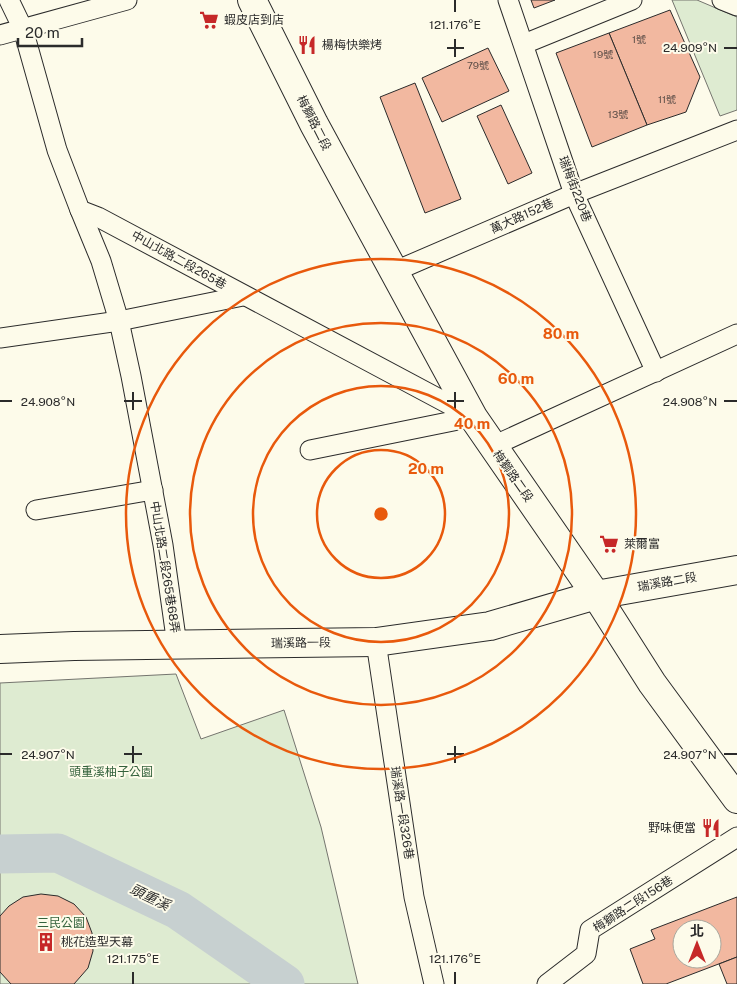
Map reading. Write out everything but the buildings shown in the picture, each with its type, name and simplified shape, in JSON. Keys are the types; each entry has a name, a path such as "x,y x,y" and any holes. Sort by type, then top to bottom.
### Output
{"street":[{"path":"9,0 23,29 57,150 80,210"},
{"path":"0,35 127,0"},
{"name":"梅獅路二段","path":"252,0 393,272 473,417 596,595 652,683 737,799"},
{"name":"瑞梅街220巷","path":"508,0 574,194 656,372"},
{"path":"524,44 632,0"},
{"path":"722,0 737,6"},
{"name":"萬大路152巷","path":"393,272 574,194 737,130"},
{"name":"中山北路二段265巷","path":"80,210 106,221 243,296 473,417"},
{"name":"中山北路二段265巷68弄","path":"80,210 101,261 119,321 152,490 177,644"},
{"path":"0,338 119,321 243,296"},
{"path":"493,446 737,334"},
{"path":"310,450 473,417"},
{"name":"中山北路二段265巷68弄","path":"36,510 152,490"},
{"name":"瑞溪路二段","path":"596,595 737,570"},
{"name":"瑞溪路一段","path":"0,650 177,644 376,642 490,626 596,595"},
{"name":"瑞溪路一段326巷","path":"376,642 414,897 434,984"},
{"name":"梅獅路二段156巷","path":"547,984 586,954 590,930 737,837"}],"green space":[{"path":"672,0 697,0 737,17 737,110 720,116"},
{"name":"頭重溪柚子公園","path":"176,674 201,739 284,710 321,827 358,984 0,984 0,683"}],"waterway":[{"name":"頭重溪","path":"0,854 58,853 178,910 285,984"}],"place":[{"name":"蝦皮店到店","path":"209,20"},
{"name":"楊梅快樂烤","path":"307,45"},
{"name":"萊爾富","path":"609,544"},
{"name":"野味便當","path":"711,828"},
{"name":"桃花造型天幕","path":"46,942"}],"park label":[{"name":"三民公園","path":"61,923"}]}
